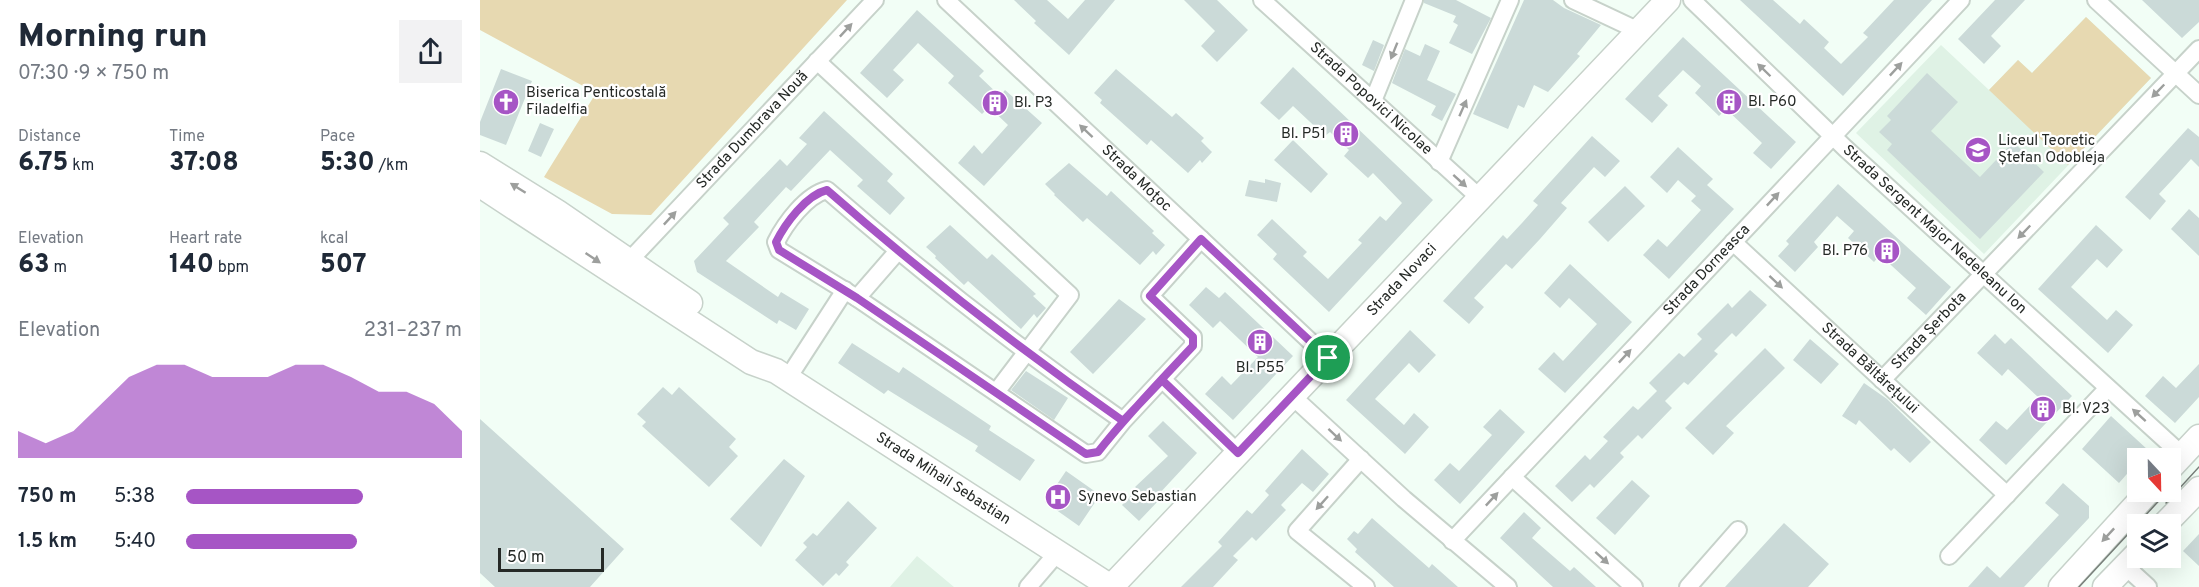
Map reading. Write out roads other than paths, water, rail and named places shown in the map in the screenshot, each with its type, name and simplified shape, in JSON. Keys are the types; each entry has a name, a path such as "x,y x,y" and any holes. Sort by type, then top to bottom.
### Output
{"main road":[{"name":"Strada Novaci","path":"1111,587 1668,0"},
{"name":"Strada Mihail Sebastian","path":"480,164 760,350 782,375"},
{"name":"Strada Mihail Sebastian","path":"480,185 751,362 782,375 1111,587"},
{"path":"2181,456 2199,437"},
{"path":"2175,514 2199,489"},
{"path":"2061,587 2139,502"},
{"path":"2105,587 2127,563"}],"street":[{"name":"Strada Dumbrava Nouă","path":"629,261 875,0"},
{"name":"Strada Moțoc","path":"946,0 1328,358"},
{"name":"Strada Popovici Nicolae","path":"1262,0 1479,198"},
{"path":"1373,101 1414,0"},
{"path":"1439,162 1510,0"},
{"path":"1573,0 1639,31"},
{"name":"Strada Sergent Major Nedeleanu Ion","path":"1692,0 1832,136 2109,388 2164,448"},
{"name":"Strada Dorneasca","path":"1452,541 1961,0"},
{"path":"2096,0 2199,95"},
{"name":"Strada Șerbota","path":"1882,380 2199,49"},
{"path":"817,61 1070,295 1024,352 997,391"},
{"path":"1123,421 1024,352 897,252 827,190 818,192 784,229 777,246 779,250 851,294 997,391 1086,454 1098,452 1195,342 1150,296 1201,239"},
{"name":"Strada Băltărețului","path":"1733,242 2007,495"},
{"path":"782,375 851,294 897,252"},
{"path":"1162,380 1238,453"},
{"path":"1949,556 2109,388"},
{"path":"1292,396 1452,541 1508,587"},
{"path":"1361,459 1297,531 1366,587"},
{"path":"1512,477 1634,587"},
{"path":"1688,587 1738,530"},
{"path":"1029,587 1058,552"},
{"path":"2136,568 2148,587"}],"tram line":[{"path":"2166,503 2199,467"},
{"path":"2079,587 2158,502"}],"place":[{"name":"Biserica Penticostală Filadelfia","path":"506,102"},
{"name":"Bl. P60","path":"1729,102"},
{"name":"Bl. P3","path":"995,103"},
{"name":"Bl. P51","path":"1346,134"},
{"name":"Liceul Teoretic Ștefan Odobleja","path":"1978,150"},
{"name":"Bl. P76","path":"1887,251"},
{"name":"Bl. P55","path":"1260,342"},
{"name":"Bl. V23","path":"2043,409"},
{"name":"Synevo Sebastian","path":"1058,497"}]}
